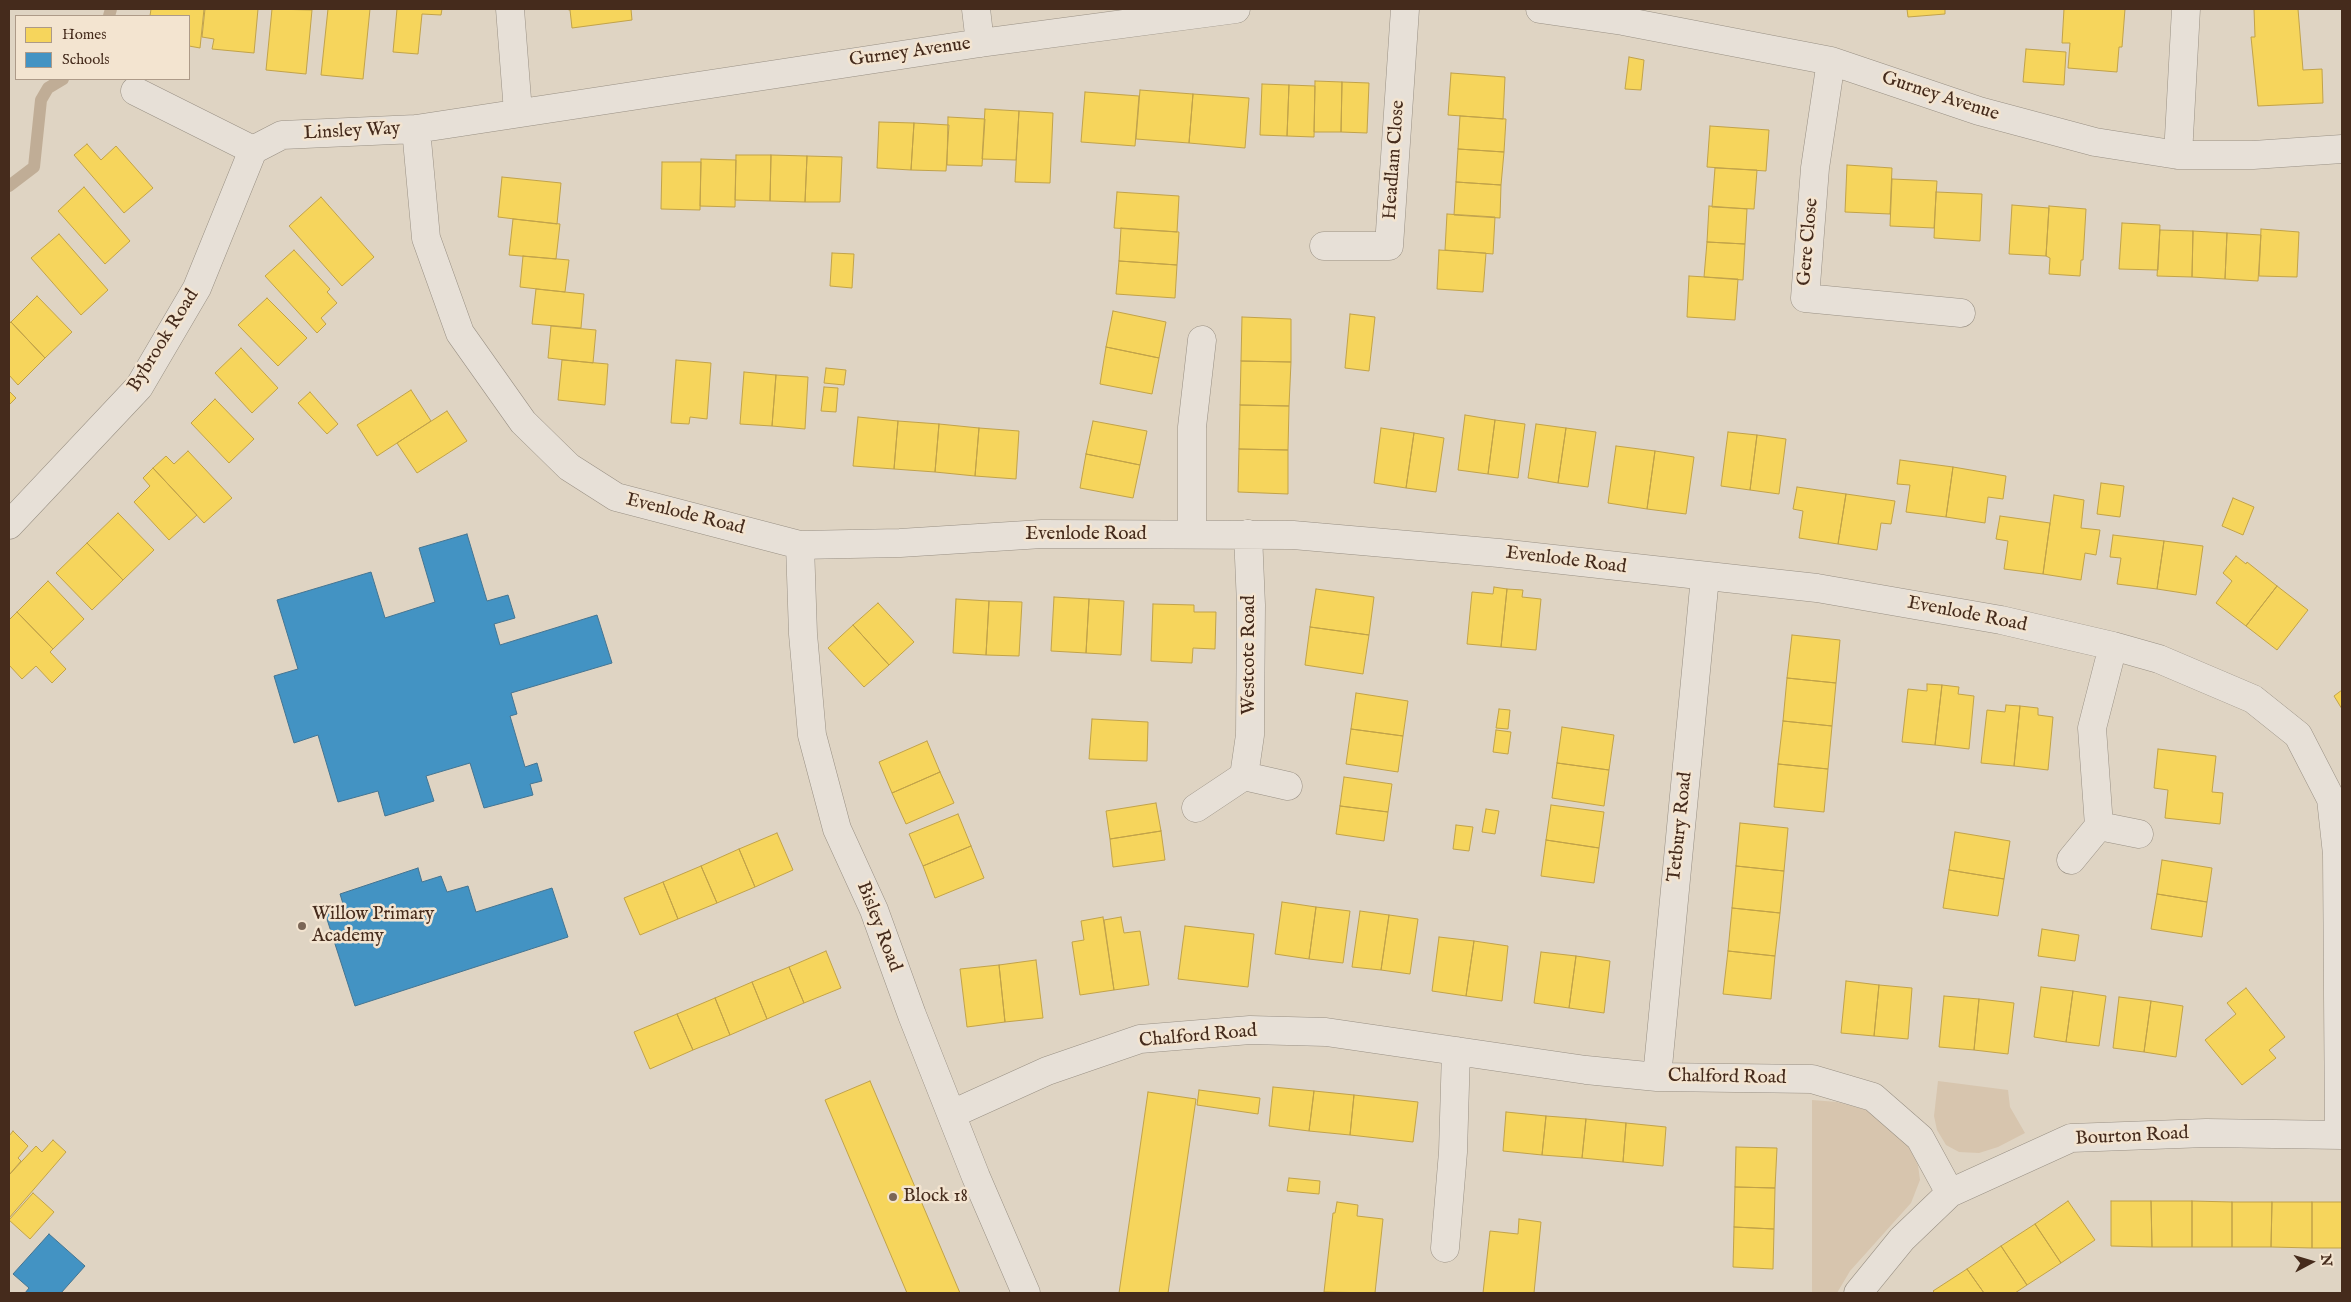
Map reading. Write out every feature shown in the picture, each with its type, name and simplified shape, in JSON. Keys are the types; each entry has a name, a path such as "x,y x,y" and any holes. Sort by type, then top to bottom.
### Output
{"street":[{"path":"510,9 518,112"},
{"path":"976,9 980,43"},
{"name":"Gurney Avenue","path":"585,101 980,43 1236,9"},
{"name":"Headlam Close","path":"1324,246 1389,246 1405,9"},
{"name":"Gurney Avenue","path":"1540,9 1623,21 1831,61 1988,114 2095,142 2178,155 2253,155 2342,148"},
{"path":"2178,155 2186,9"},
{"name":"Gere Close","path":"1831,61 1815,168 1805,298 1961,313"},
{"path":"135,90 253,150"},
{"name":"Linsley Way","path":"253,150 282,135 416,129 585,101"},
{"name":"Evenlode Road","path":"416,129 426,238 460,333 523,422 569,467 616,497 800,545 900,543 1042,534 1293,535 1499,553 1817,588 2001,620 2113,646 2159,659 2253,700 2298,735 2331,799 2337,854 2340,1135"},
{"name":"Bybrook Road","path":"9,525 139,387 197,288 253,150"},
{"path":"1200,534 1208,350"},
{"name":"Westcote Road","path":"1244,776 1250,735 1251,604 1248,534"},
{"name":"Bisley Road","path":"800,545 803,634 811,726 837,829 874,910 912,1015 976,1177 1026,1293"},
{"name":"Tetbury Road","path":"1657,1077 1704,577"},
{"path":"2072,860 2099,826 2092,728 2113,646"},
{"path":"1196,808 1244,776 1288,786"},
{"path":"2099,826 2139,834"},
{"name":"Chalford Road","path":"952,1114 1047,1071 1140,1040 1250,1030 1326,1032 1586,1070 1657,1077 1812,1080 1873,1097 1920,1138 1950,1193"},
{"path":"1444,1248 1453,1152 1456,1051"},
{"name":"Bourton Road","path":"1858,1293 1902,1239 1950,1193 2071,1138 2206,1132 2340,1135"}],"shaded area":[{"path":"1938,1081 2008,1090 2010,1107 2025,1133 1998,1147 1979,1153 1959,1152 1946,1145 1937,1130 1934,1116"},
{"path":"1812,1100 1837,1102 1866,1110 1889,1127 1909,1147 1918,1165 1920,1180 1911,1203 1850,1271 1837,1293 1812,1292"}],"building: Homes":[{"path":"151,9 204,9 200,48 190,46 190,15 150,15"},
{"path":"205,9 258,9 254,53 212,49 214,39 202,37"},
{"path":"272,9 312,10 306,74 266,70"},
{"path":"328,9 370,9 363,79 321,75"},
{"path":"397,9 442,9 441,15 422,14 418,54 393,52"},
{"path":"565,9 631,9 632,20 572,28 570,10"},
{"path":"1907,9 1945,9 1945,14 1908,17"},
{"path":"2064,9 2125,9 2122,47 2119,47 2117,72 2068,68 2070,43 2062,43"},
{"path":"2254,9 2298,9 2303,70 2322,69 2323,103 2258,106 2251,37 2255,37"},
{"path":"2026,49 2066,52 2064,85 2023,82"},
{"path":"1629,57 1644,60 1641,90 1625,89"},
{"path":"1451,73 1505,77 1503,119 1448,115"},
{"path":"1315,81 1342,82 1341,132 1314,132"},
{"path":"1342,82 1369,83 1367,133 1341,132"},
{"path":"1262,84 1289,85 1287,136 1260,135"},
{"path":"1289,85 1315,86 1314,137 1287,136"},
{"path":"1140,90 1193,94 1189,143 1136,139"},
{"path":"1085,92 1139,96 1135,146 1081,142"},
{"path":"1193,94 1249,98 1245,148 1189,143"},
{"path":"985,109 1019,111 1016,160 982,159"},
{"path":"1019,111 1053,113 1050,183 1015,182"},
{"path":"1460,116 1506,119 1504,152 1458,149"},
{"path":"948,117 985,119 982,166 947,165"},
{"path":"879,122 914,123 911,170 877,168"},
{"path":"914,123 949,125 946,171 911,170"},
{"path":"1710,126 1769,130 1766,171 1707,167"},
{"path":"87,144 101,160 116,146 153,188 124,213 74,155"},
{"path":"1458,149 1504,152 1501,185 1456,182"},
{"path":"736,155 771,155 770,201 735,200"},
{"path":"771,155 807,156 805,202 770,201"},
{"path":"807,156 842,157 840,202 805,202"},
{"path":"701,159 736,160 735,207 700,206"},
{"path":"662,162 701,162 700,210 661,209"},
{"path":"1847,165 1892,168 1890,214 1845,212"},
{"path":"1715,168 1757,170 1754,209 1712,207"},
{"path":"502,177 561,183 557,224 498,217"},
{"path":"1892,179 1937,181 1934,228 1890,226"},
{"path":"1456,182 1501,185 1500,218 1454,215"},
{"path":"84,187 130,241 105,264 58,211"},
{"path":"1117,192 1179,196 1177,232 1114,228"},
{"path":"1936,192 1982,194 1980,241 1934,238"},
{"path":"321,197 374,257 342,286 289,226"},
{"path":"2012,205 2049,208 2046,256 2009,254"},
{"path":"1709,206 1747,209 1745,244 1707,242"},
{"path":"2049,206 2086,209 2083,260 2081,260 2080,276 2049,274 2050,258 2046,256"},
{"path":"1447,214 1495,217 1493,254 1445,250"},
{"path":"513,219 560,224 556,259 509,255"},
{"path":"2122,223 2160,225 2158,270 2119,269"},
{"path":"1121,228 1179,232 1177,265 1119,261"},
{"path":"2261,229 2299,232 2297,277 2259,276"},
{"path":"2160,230 2193,231 2192,277 2157,276"},
{"path":"2193,231 2227,233 2225,279 2192,277"},
{"path":"2227,233 2261,235 2258,281 2225,279"},
{"path":"59,234 108,290 81,315 31,258"},
{"path":"1707,242 1745,244 1743,280 1704,277"},
{"path":"294,250 330,289 327,292 337,303 321,318 326,324 317,333 265,276"},
{"path":"1439,250 1486,253 1483,292 1437,289"},
{"path":"832,253 854,254 852,288 830,286"},
{"path":"523,256 569,260 565,292 520,287"},
{"path":"1119,261 1177,265 1175,298 1116,294"},
{"path":"1689,276 1738,279 1735,320 1687,317"},
{"path":"536,289 584,294 581,328 532,324"},
{"path":"37,296 72,332 45,358 11,322"},
{"path":"267,298 307,338 278,366 238,325"},
{"path":"1113,311 1166,322 1159,358 1106,347"},
{"path":"1350,314 1375,317 1369,371 1345,368"},
{"path":"1242,317 1291,319 1291,362 1241,361"},
{"path":"11,322 45,358 18,385 9,375 9,324"},
{"path":"551,326 596,330 593,363 548,358"},
{"path":"1106,347 1159,358 1152,394 1100,384"},
{"path":"241,348 278,388 252,413 215,373"},
{"path":"562,360 608,364 605,405 558,400"},
{"path":"676,360 711,363 707,419 690,417 689,424 671,423"},
{"path":"1241,361 1291,362 1289,406 1240,405"},
{"path":"826,368 846,370 844,385 824,383"},
{"path":"744,372 776,375 772,426 740,424"},
{"path":"776,375 808,377 805,429 772,426"},
{"path":"824,387 838,388 836,412 821,411"},
{"path":"411,390 431,421 377,456 357,425"},
{"path":"9,391 16,398 9,405"},
{"path":"310,392 338,424 327,434 298,403"},
{"path":"215,399 254,439 229,463 191,423"},
{"path":"1240,405 1289,406 1288,450 1239,449"},
{"path":"447,411 467,441 417,473 397,443"},
{"path":"1465,415 1495,420 1488,474 1458,470"},
{"path":"858,417 898,421 894,469 853,466"},
{"path":"1495,420 1525,424 1518,478 1488,474"},
{"path":"898,421 939,424 935,472 894,469"},
{"path":"1093,421 1147,431 1140,465 1086,454"},
{"path":"939,424 979,428 975,476 935,472"},
{"path":"1536,424 1566,428 1558,483 1528,478"},
{"path":"979,428 1019,431 1016,479 975,476"},
{"path":"1381,428 1414,433 1406,488 1374,483"},
{"path":"1566,428 1596,432 1588,487 1558,483"},
{"path":"1728,432 1757,435 1750,490 1721,486"},
{"path":"1414,433 1444,438 1436,492 1406,488"},
{"path":"1757,435 1786,439 1779,494 1750,490"},
{"path":"1616,446 1655,451 1647,509 1608,503"},
{"path":"1239,449 1288,450 1288,494 1238,492"},
{"path":"188,451 232,498 204,523 153,468 166,456 174,464"},
{"path":"1655,451 1694,457 1686,514 1647,509"},
{"path":"1086,454 1140,465 1133,498 1080,488"},
{"path":"1900,460 1953,467 1946,517 1906,512 1910,485 1897,484"},
{"path":"1953,467 2006,476 2003,499 1988,497 1985,523 1946,517"},
{"path":"153,468 197,515 169,540 134,502 150,486 143,478"},
{"path":"2101,483 2124,486 2120,517 2097,514"},
{"path":"1797,487 1846,494 1838,544 1799,538 1803,511 1793,509"},
{"path":"1846,494 1895,501 1891,524 1881,523 1877,550 1838,544"},
{"path":"2054,495 2084,500 2081,528 2100,530 2096,555 2085,553 2081,580 2043,574"},
{"path":"2233,498 2254,507 2243,535 2222,526"},
{"path":"118,513 154,550 123,580 87,543"},
{"path":"2000,516 2050,523 2043,574 2004,569 2008,541 1996,539"},
{"path":"2113,535 2164,541 2157,589 2117,584 2121,558 2110,557"},
{"path":"2164,541 2203,546 2196,595 2157,589"},
{"path":"87,543 123,580 92,610 56,573"},
{"path":"2236,556 2246,564 2247,562 2277,586 2246,626 2216,603 2232,581 2223,573"},
{"path":"48,581 84,619 53,649 17,612"},
{"path":"2277,586 2308,610 2277,650 2246,626"},
{"path":"1494,587 1507,589 1501,647 1467,644 1472,592 1493,594"},
{"path":"1316,589 1374,597 1369,635 1310,627"},
{"path":"1507,589 1523,590 1522,597 1541,599 1536,650 1501,647"},
{"path":"1054,597 1089,599 1086,653 1051,651"},
{"path":"956,599 989,601 986,655 953,653"},
{"path":"1089,599 1124,601 1121,655 1086,653"},
{"path":"989,601 1022,602 1019,656 986,655"},
{"path":"878,603 914,642 889,665 853,625"},
{"path":"1153,604 1194,605 1194,612 1216,612 1215,649 1193,648 1192,663 1151,661"},
{"path":"17,612 53,649 50,652 66,669 52,683 36,666 22,679 9,665 9,620"},
{"path":"853,625 889,665 864,687 828,648"},
{"path":"1310,627 1369,635 1363,674 1305,665"},
{"path":"1792,635 1840,640 1836,683 1787,678"},
{"path":"1787,678 1836,683 1832,726 1783,721"},
{"path":"1927,684 1942,685 1935,745 1902,742 1908,689 1927,691"},
{"path":"1942,685 1959,687 1958,694 1974,696 1969,749 1935,745"},
{"path":"2342,690 2342,709 2334,696"},
{"path":"1356,693 1408,701 1403,736 1351,729"},
{"path":"2006,705 2020,706 2014,766 1981,763 1987,710 2005,712"},
{"path":"2020,706 2038,708 2038,715 2053,717 2048,770 2014,766"},
{"path":"1499,709 1510,710 1508,729 1496,728"},
{"path":"1092,719 1148,722 1147,761 1089,759"},
{"path":"1783,721 1832,726 1828,769 1778,764"},
{"path":"1562,727 1614,735 1609,770 1557,763"},
{"path":"1351,729 1403,736 1398,772 1346,764"},
{"path":"1496,730 1511,732 1508,754 1493,752"},
{"path":"927,741 940,772 892,793 879,762"},
{"path":"2158,749 2216,756 2212,792 2223,793 2220,824 2165,818 2168,790 2154,788"},
{"path":"1557,763 1609,770 1604,806 1552,798"},
{"path":"1778,764 1828,769 1824,812 1774,807"},
{"path":"940,772 954,803 906,824 892,793"},
{"path":"1344,777 1392,784 1388,812 1340,806"},
{"path":"1156,803 1161,831 1110,839 1106,811"},
{"path":"1551,805 1604,812 1599,848 1546,840"},
{"path":"1340,806 1388,812 1384,841 1336,834"},
{"path":"1486,809 1499,811 1495,834 1482,832"},
{"path":"958,814 971,846 923,866 909,834"},
{"path":"1740,823 1788,828 1784,871 1736,866"},
{"path":"1456,825 1473,827 1469,851 1453,849"},
{"path":"1161,831 1165,860 1113,867 1110,839"},
{"path":"1955,832 2010,841 2004,879 1949,870"},
{"path":"777,833 793,870 755,887 739,849"},
{"path":"1546,840 1599,848 1594,883 1541,876"},
{"path":"971,846 984,878 935,898 923,866"},
{"path":"739,849 755,887 717,903 701,866"},
{"path":"2162,860 2212,868 2207,902 2157,894"},
{"path":"701,866 717,903 678,919 663,882"},
{"path":"1736,866 1784,871 1780,913 1732,908"},
{"path":"1949,870 2004,879 1998,916 1943,908"},
{"path":"663,882 678,919 640,935 624,898"},
{"path":"2157,894 2207,902 2202,937 2151,929"},
{"path":"1282,902 1316,907 1309,959 1275,954"},
{"path":"1316,907 1350,911 1343,963 1309,959"},
{"path":"1732,908 1780,913 1775,956 1728,951"},
{"path":"1360,911 1389,915 1381,970 1352,967"},
{"path":"1389,915 1418,919 1410,974 1381,970"},
{"path":"1103,917 1114,990 1080,995 1072,942 1084,940 1081,921"},
{"path":"1121,917 1124,933 1140,931 1149,985 1114,990 1104,920"},
{"path":"1185,926 1254,934 1248,987 1178,979"},
{"path":"2042,929 2079,935 2075,961 2038,956"},
{"path":"1439,937 1474,941 1466,996 1432,991"},
{"path":"1474,941 1508,946 1502,1001 1466,996"},
{"path":"826,951 841,988 804,1003 789,967"},
{"path":"1728,951 1775,956 1771,999 1723,994"},
{"path":"1541,952 1576,956 1569,1008 1534,1003"},
{"path":"1576,956 1610,961 1604,1013 1569,1008"},
{"path":"1036,960 1043,1018 1005,1022 999,965"},
{"path":"999,965 1005,1022 967,1027 960,969"},
{"path":"789,967 804,1003 767,1019 752,982"},
{"path":"1846,981 1879,985 1874,1036 1841,1033"},
{"path":"752,982 767,1019 730,1035 715,998"},
{"path":"1879,985 1912,988 1908,1039 1874,1036"},
{"path":"2041,987 2073,991 2066,1042 2034,1037"},
{"path":"2246,988 2285,1037 2269,1050 2276,1058 2242,1085 2205,1040 2236,1014 2227,1003"},
{"path":"2073,991 2106,996 2099,1046 2066,1042"},
{"path":"1944,996 1979,999 1974,1050 1939,1047"},
{"path":"2119,997 2151,1001 2144,1052 2113,1048"},
{"path":"715,998 730,1035 693,1050 677,1014"},
{"path":"1979,999 2014,1003 2008,1054 1974,1050"},
{"path":"2151,1001 2183,1006 2176,1057 2144,1052"},
{"path":"677,1014 693,1050 650,1069 634,1032"},
{"name":"Block 18","path":"870,1081 960,1293 907,1293 825,1100"},
{"path":"1273,1087 1314,1091 1309,1131 1269,1126"},
{"path":"1199,1090 1260,1098 1258,1114 1197,1105"},
{"path":"1314,1091 1354,1095 1350,1135 1309,1131"},
{"path":"1148,1092 1196,1099 1168,1293 1119,1293"},
{"path":"1354,1095 1418,1102 1413,1142 1350,1135"},
{"path":"1506,1112 1546,1116 1542,1155 1503,1151"},
{"path":"1546,1116 1586,1119 1582,1158 1542,1155"},
{"path":"1586,1119 1626,1123 1623,1162 1582,1158"},
{"path":"1626,1123 1666,1127 1663,1166 1623,1162"},
{"path":"13,1131 28,1146 18,1158 21,1161 9,1175 9,1136"},
{"path":"53,1140 66,1152 9,1218 9,1175 36,1146 42,1152"},
{"path":"1736,1147 1777,1148 1775,1188 1735,1187"},
{"path":"1289,1178 1320,1181 1319,1194 1287,1191"},
{"path":"1735,1187 1775,1188 1774,1229 1734,1227"},
{"path":"33,1193 54,1212 30,1239 9,1220"},
{"path":"2068,1201 2095,1240 2061,1263 2035,1224"},
{"path":"2111,1201 2151,1201 2152,1247 2111,1246"},
{"path":"2151,1201 2192,1201 2192,1247 2152,1247"},
{"path":"2192,1201 2232,1202 2232,1247 2192,1247"},
{"path":"1337,1202 1358,1205 1357,1216 1383,1219 1375,1293 1324,1292 1333,1213 1335,1213"},
{"path":"2232,1202 2272,1202 2271,1247 2232,1247"},
{"path":"2272,1202 2312,1202 2312,1248 2271,1247"},
{"path":"2312,1202 2342,1202 2342,1248 2312,1248"},
{"path":"1519,1219 1541,1222 1534,1293 1483,1293 1490,1231 1518,1234"},
{"path":"2035,1224 2061,1263 2027,1285 2001,1246"},
{"path":"1734,1227 1774,1229 1773,1269 1733,1267"},
{"path":"2001,1246 2027,1285 2015,1293 1984,1293 1967,1269"},
{"path":"1967,1269 1984,1293 1935,1293 1933,1291"}],"building: Schools":[{"path":"467,534 487,601 508,595 515,618 494,624 500,645 597,615 612,663 511,693 517,714 510,716 525,767 537,763 542,781 530,784 533,795 484,808 470,763 426,776 434,801 385,816 378,791 338,802 318,735 294,743 274,676 298,669 277,600 371,572 385,618 435,602 419,548"},
{"path":"418,868 422,882 441,876 447,892 468,886 476,912 552,888 568,937 355,1006 325,913 344,907 340,894"},
{"path":"49,1234 85,1266 61,1293 25,1293 29,1288 13,1274"}],"waterway":[{"path":"109,15 111,9"},
{"path":"9,186 34,167 41,100 48,88 61,80"}],"place":[{"name":"Willow Primary Academy","path":"302,926"},
{"name":"Block 18","path":"893,1197"}]}
